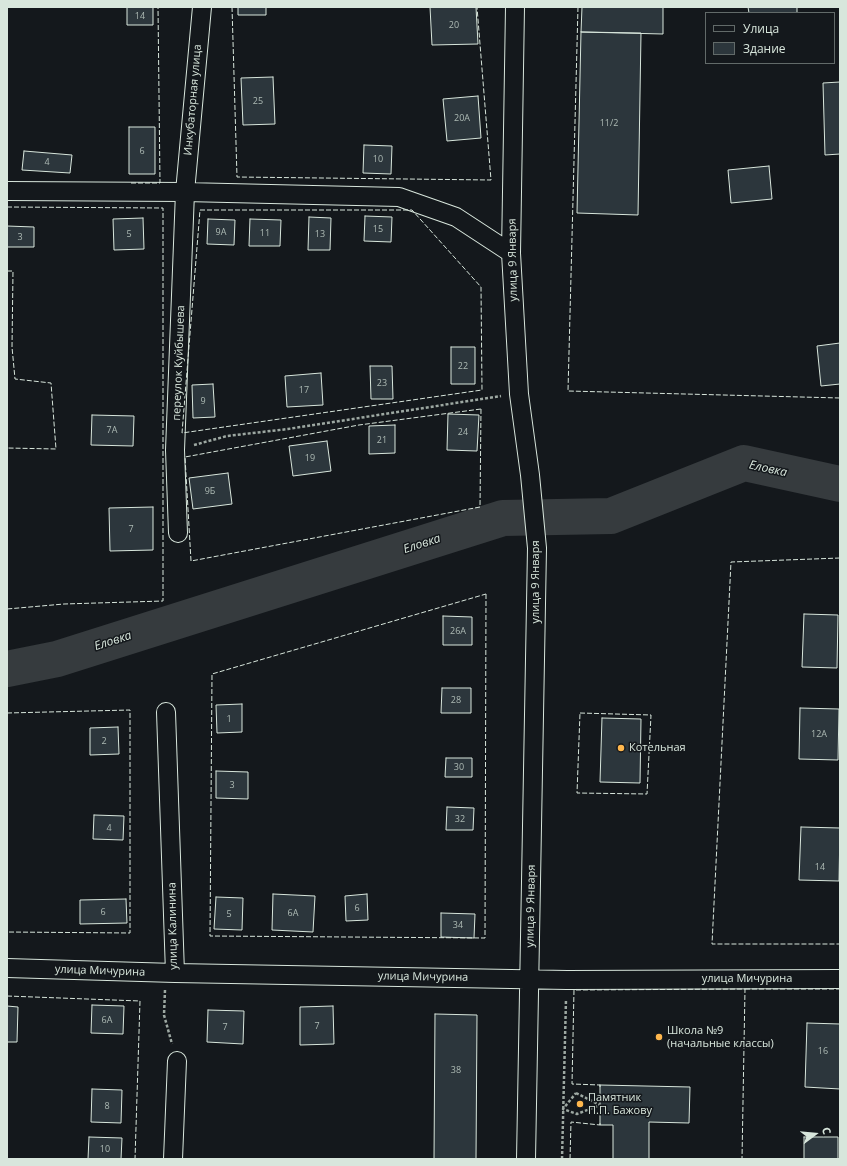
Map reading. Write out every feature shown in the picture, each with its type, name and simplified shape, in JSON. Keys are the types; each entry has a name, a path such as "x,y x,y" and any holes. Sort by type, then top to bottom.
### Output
{"street":[{"name":"Инкубаторная улица","path":"185,192 202,7"},
{"name":"улица 9 Января","path":"516,7 511,253 519,394 530,476 537,548 526,1159"},
{"path":"7,191 185,192 400,197 456,217 511,253"},
{"name":"переулок Куйбышева","path":"178,533 175,450 185,192"},
{"name":"улица Калинина","path":"166,712 175,974"},
{"name":"улица Мичурина","path":"7,968 175,974 567,980 840,979"},
{"path":"173,1159 177,1061"}],"path":[{"path":"175,450 227,436 288,429 519,394"},
{"name":"улица Калинина","path":"175,974 168,981 165,989 164,1015 177,1061"},
{"path":"562,1159 567,980"},
{"path":"576,1092 600,1105 577,1114 563,1109 576,1092"}],"building":[{"path":"127,7 153,7 153,25 127,25"},
{"path":"238,7 266,7 266,15 238,15"},
{"path":"430,7 476,7 478,44 432,45"},
{"path":"582,7 663,7 663,34 581,32"},
{"path":"748,7 797,7 797,12 749,12"},
{"path":"581,32 641,33 638,215 577,213"},
{"path":"273,77 275,124 243,125 241,78"},
{"path":"840,82 840,154 825,155 823,83"},
{"path":"478,96 481,138 447,141 443,99"},
{"path":"129,127 155,127 155,174 129,174"},
{"path":"364,145 392,146 391,174 363,173"},
{"path":"24,151 72,155 70,173 22,170"},
{"path":"769,166 772,199 731,203 728,170"},
{"path":"365,216 392,217 391,242 364,241"},
{"path":"309,217 331,218 330,250 308,250"},
{"path":"143,218 144,249 114,250 113,219"},
{"path":"208,219 235,220 234,245 207,244"},
{"path":"250,219 281,220 280,246 249,246"},
{"path":"7,226 34,227 34,247 7,247"},
{"path":"840,343 840,384 821,386 817,346"},
{"path":"451,347 475,347 475,384 451,384"},
{"path":"370,366 392,366 393,399 371,399"},
{"path":"321,373 323,405 287,407 285,376"},
{"path":"213,384 215,417 193,418 192,385"},
{"path":"448,414 479,415 477,451 447,450"},
{"path":"92,415 134,416 133,446 91,445"},
{"path":"395,425 395,453 369,454 369,426"},
{"path":"327,441 331,471 293,476 289,446"},
{"path":"228,473 232,504 193,509 189,478"},
{"path":"153,507 153,550 110,551 109,508"},
{"path":"804,614 838,615 837,668 802,667"},
{"path":"443,616 472,617 472,645 443,645"},
{"path":"442,688 471,688 471,713 441,713"},
{"path":"242,704 242,732 217,733 216,705"},
{"path":"800,708 839,709 838,760 799,759"},
{"name":"Котельная","path":"602,718 641,719 640,783 600,782"},
{"path":"118,727 119,754 90,755 90,728"},
{"path":"446,758 472,758 472,777 445,777"},
{"path":"216,771 248,772 248,799 216,798"},
{"path":"447,807 474,808 473,830 446,830"},
{"path":"94,815 124,816 123,840 93,839"},
{"path":"801,827 840,828 839,881 799,880"},
{"path":"273,894 315,896 313,932 272,930"},
{"path":"367,894 368,920 346,921 345,896"},
{"path":"216,897 243,898 242,930 214,929"},
{"path":"126,899 127,923 80,924 80,900"},
{"path":"441,913 475,914 474,938 441,937"},
{"path":"92,1005 124,1006 123,1034 91,1033"},
{"path":"7,1006 18,1007 17,1042 7,1042"},
{"path":"333,1006 334,1044 300,1045 300,1007"},
{"path":"208,1010 244,1011 243,1044 207,1042"},
{"path":"435,1014 477,1015 476,1159 434,1159"},
{"path":"807,1023 840,1024 840,1089 805,1087"},
{"path":"600,1085 690,1087 689,1123 649,1122 649,1159 613,1159 613,1125 600,1125"},
{"path":"92,1089 122,1090 121,1123 91,1122"},
{"path":"89,1137 122,1138 121,1159 88,1159"},
{"path":"804,1137 838,1137 838,1159 804,1159"}],"waterway":[{"name":"Еловка","path":"7,669 57,659 503,518 611,516 744,463 840,484"}],"fence":[{"path":"131,183 160,183 158,7"},
{"path":"232,7 237,177 491,180 477,7"},
{"path":"578,7 568,391 840,398"},
{"path":"7,207 163,208 163,601 64,604 7,609"},
{"path":"200,210 412,210 481,287 482,390 182,433 200,210"},
{"path":"7,271 13,271 12,347 15,379 51,383 56,449 7,448"},
{"path":"481,409 480,507 191,561 185,457 359,425 481,409"},
{"path":"840,558 731,562 712,944 840,944"},
{"path":"486,594 485,938 210,936 212,674 486,594"},
{"path":"7,713 130,710 130,933 7,932"},
{"path":"580,713 651,715 647,794 577,793 580,713"},
{"path":"745,989 840,989"},
{"path":"600,1087 600,1085 572,1084 574,990 745,989 742,1159"},
{"path":"7,996 140,1001 135,1159"},
{"path":"570,1159 571,1122 600,1125 600,1123"}],"place":[{"name":"Котельная","path":"621,748"},
{"name":"Школа №9 (начальные классы)","path":"659,1037"},
{"name":"Памятник П.П. Бажову","path":"580,1104"}]}
